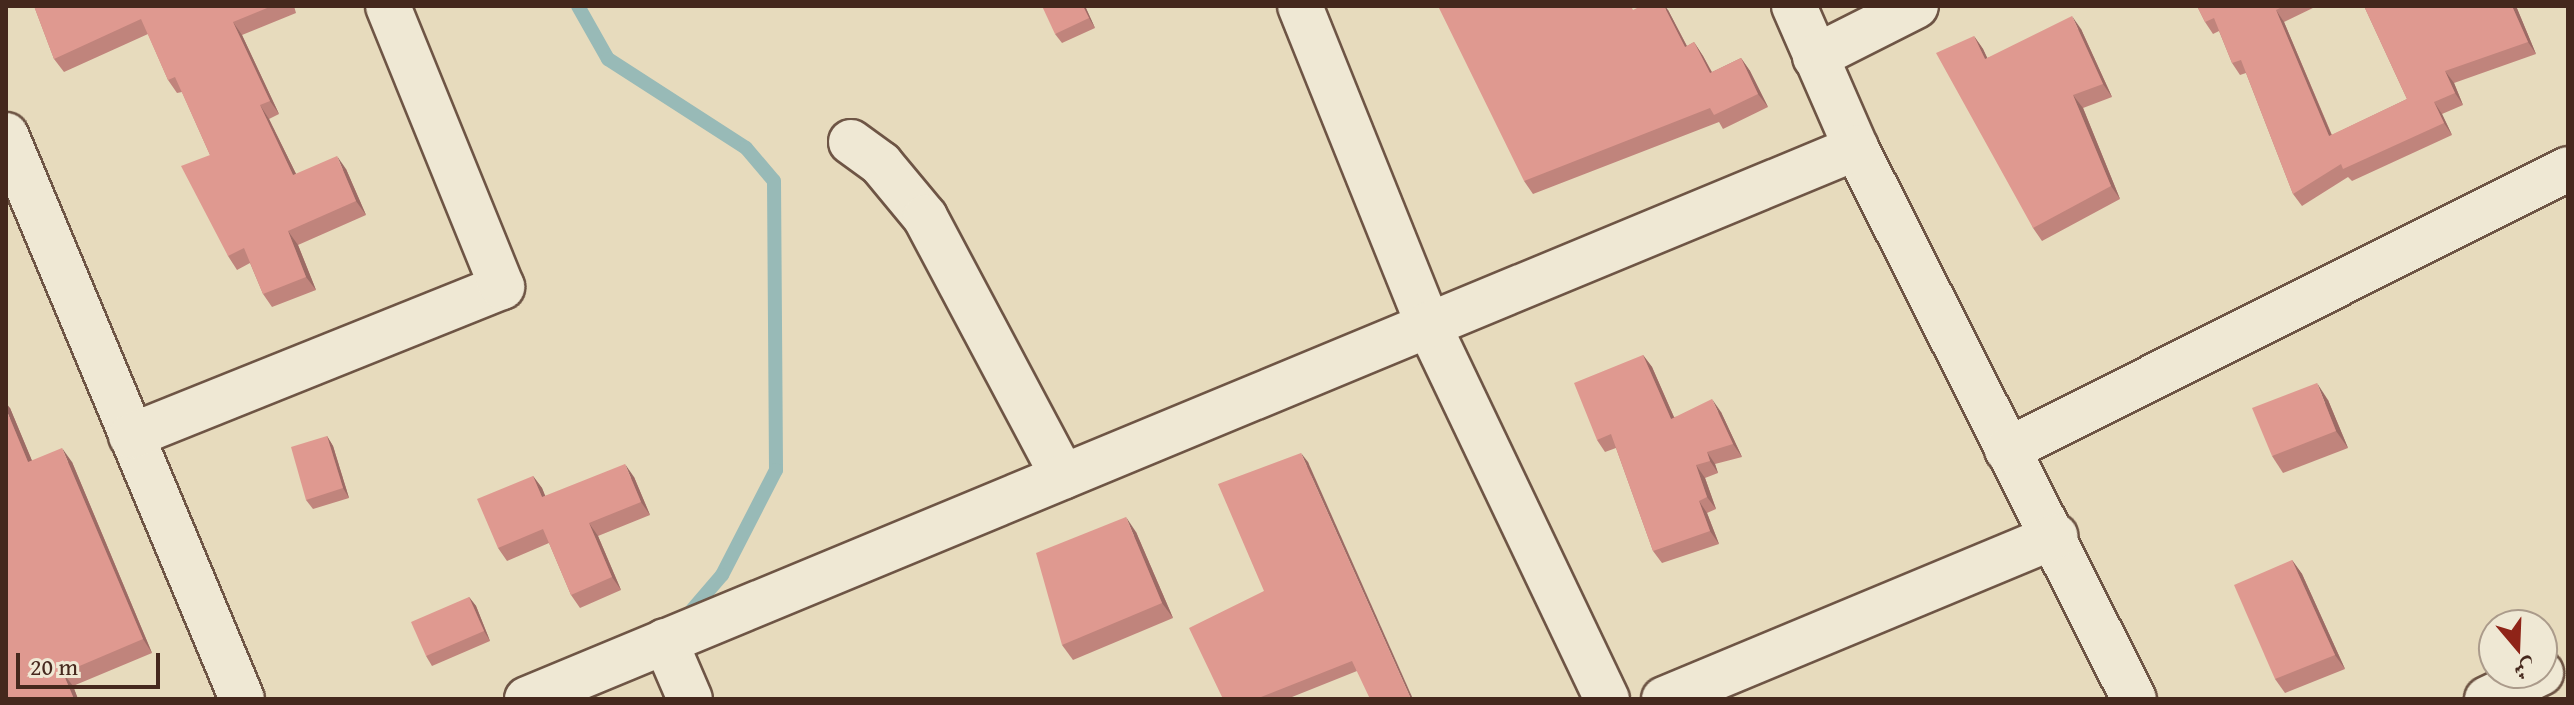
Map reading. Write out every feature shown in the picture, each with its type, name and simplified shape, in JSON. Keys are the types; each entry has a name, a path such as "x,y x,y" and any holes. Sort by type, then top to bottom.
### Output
{"street":[{"path":"131,436 502,287 388,6"},
{"path":"1300,6 1428,324 1607,699"},
{"path":"1794,6 1856,148 2007,450 2055,536 2134,699"},
{"path":"1815,57 1916,6"},
{"path":"6,135 242,699"},
{"path":"851,142 881,164 925,217 1063,477"},
{"path":"527,699 1856,148"},
{"path":"2007,450 2568,169"},
{"path":"1664,699 2055,536"},
{"path":"665,641 690,699"},
{"path":"2487,699 2508,689"}],"building":[{"path":"34,6 272,6 233,22 270,101 260,105 293,175 337,156 356,201 288,231 306,277 263,294 244,248 228,256 181,166 210,155 175,77 168,80 141,19 54,59"},
{"path":"1042,6 1083,6 1089,18 1055,34"},
{"path":"1438,6 1631,6 1633,10 1641,6 1664,6 1685,47 1694,42 1710,73 1741,58 1758,94 1714,115 1710,108 1524,181"},
{"path":"2197,6 2284,6 2276,10 2329,136 2407,99 2364,6 2512,6 2528,42 2445,71 2455,93 2434,102 2444,123 2343,169 2341,164 2293,194 2241,60 2232,63 2214,18 2205,22"},
{"path":"2072,16 2103,84 2073,95 2111,186 2033,228 1936,53 1974,36 1985,59"},
{"path":"1643,355 1671,419 1712,399 1733,444 1707,452 1710,461 1696,465 1707,497 1699,501 1710,531 1653,551 1611,434 1597,440 1574,383"},
{"path":"2317,383 2336,431 2272,456 2252,408"},
{"path":"6,409 28,462 62,448 143,639 63,673 74,699 6,699"},
{"path":"327,436 343,488 306,500 291,447"},
{"path":"1301,453 1411,699 1370,699 1352,661 1256,699 1223,699 1189,628 1264,591 1218,484"},
{"path":"625,464 641,502 589,523 612,577 571,595 543,529 498,548 477,499 533,476 542,497"},
{"path":"1126,517 1162,603 1062,645 1036,553"},
{"path":"2292,560 2335,655 2275,679 2234,585"},
{"path":"469,597 484,631 426,656 411,622"}],"waterway":[{"path":"578,6 608,59 746,148 774,181 776,470 722,575 685,618"}]}
